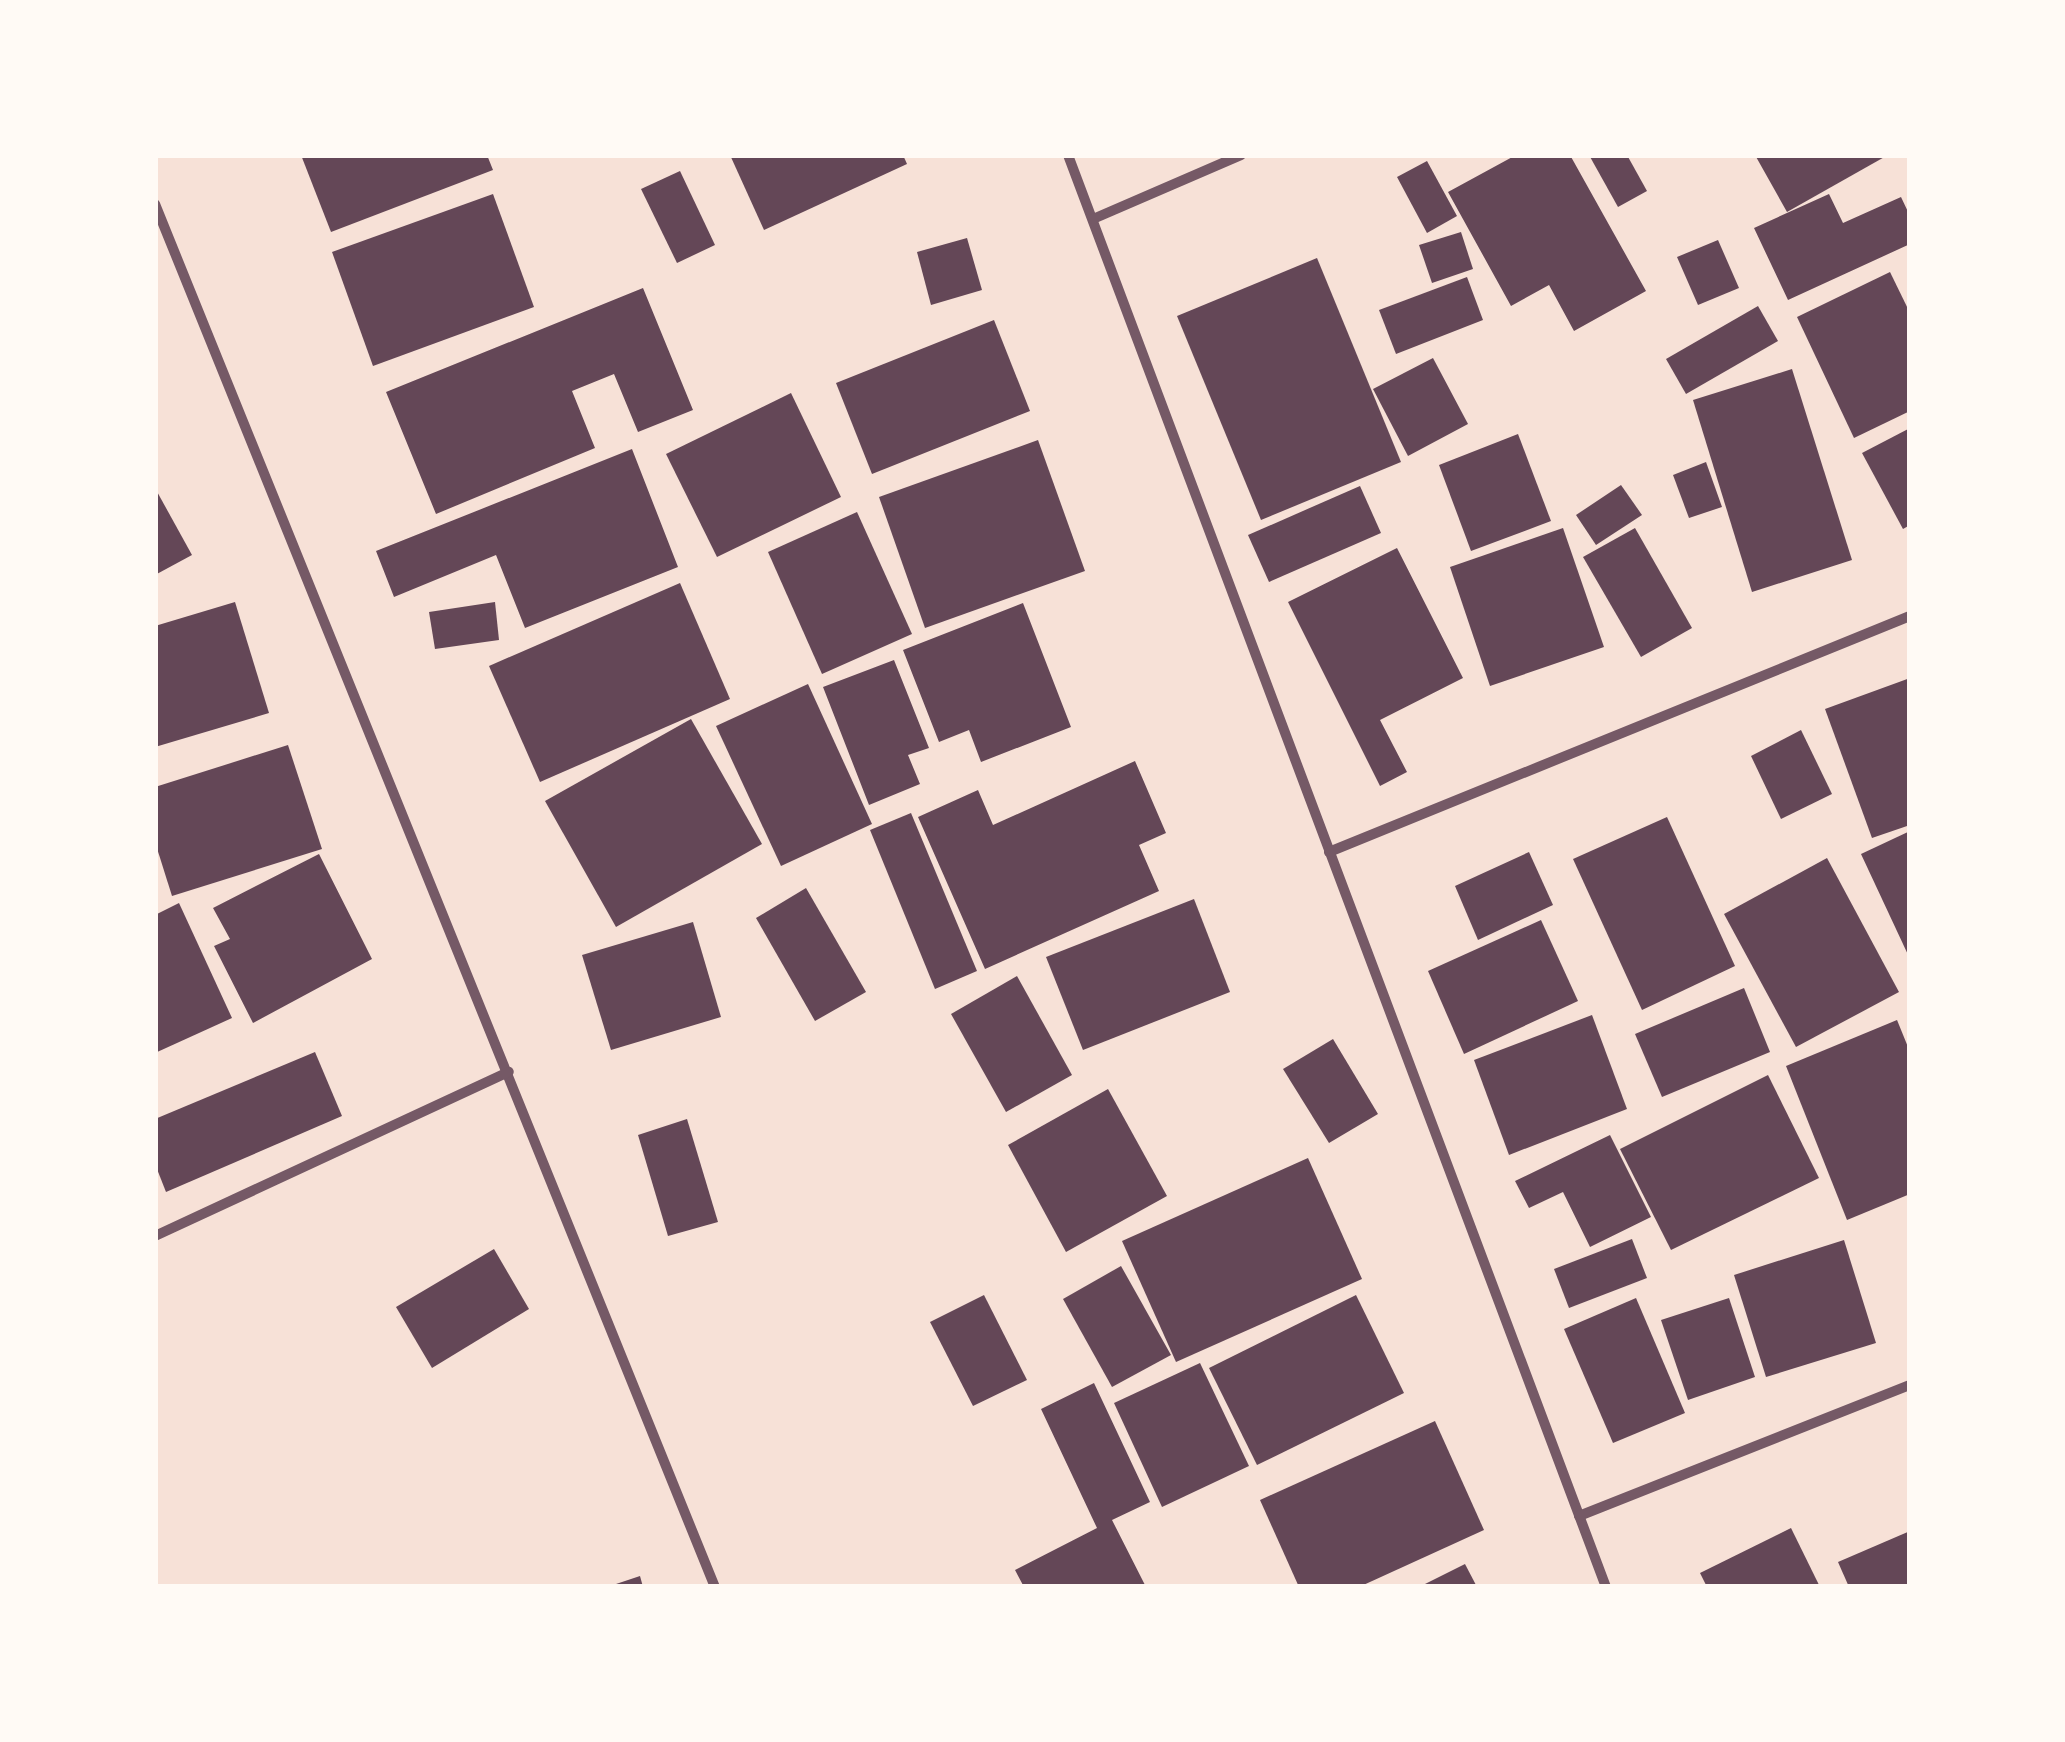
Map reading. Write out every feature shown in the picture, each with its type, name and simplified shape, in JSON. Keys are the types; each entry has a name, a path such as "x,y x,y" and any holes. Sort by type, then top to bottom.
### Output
{"street":[{"path":"1068,155 1606,1587"},
{"path":"1094,219 1241,155"},
{"path":"155,204 715,1587"},
{"path":"1330,852 1910,616"},
{"path":"155,1236 509,1072"},
{"path":"1579,1516 1910,1385"}],"building":[{"path":"301,155 487,155 493,170 331,232"},
{"path":"730,155 903,155 907,164 764,230"},
{"path":"1516,155 1570,155 1646,291 1574,331 1549,285 1511,306 1448,192"},
{"path":"1589,155 1627,155 1647,191 1618,207"},
{"path":"1755,155 1888,155 1787,212"},
{"path":"1427,161 1457,216 1427,233 1397,177"},
{"path":"680,171 715,245 677,263 641,189"},
{"path":"493,194 534,307 373,366 332,252"},
{"path":"1829,194 1843,223 1901,197 1910,216 1910,244 1788,300 1754,228"},
{"path":"1461,232 1473,269 1432,283 1419,245"},
{"path":"967,238 982,290 931,305 917,252"},
{"path":"1718,240 1739,288 1698,305 1677,257"},
{"path":"1317,258 1401,462 1261,520 1177,316"},
{"path":"1890,272 1910,313 1910,411 1854,438 1797,317"},
{"path":"1467,277 1483,320 1396,354 1379,310"},
{"path":"643,288 693,410 638,432 614,374 572,391 595,448 436,514 386,392"},
{"path":"1758,306 1778,341 1686,394 1666,359"},
{"path":"994,320 1030,411 872,474 836,383"},
{"path":"1433,358 1468,424 1408,456 1373,389"},
{"path":"1792,369 1852,560 1752,592 1693,400"},
{"path":"791,393 841,497 717,557 666,454"},
{"path":"1910,428 1910,525 1903,529 1862,453"},
{"path":"1518,434 1551,521 1471,551 1439,465"},
{"path":"1038,440 1085,571 925,628 879,497"},
{"path":"632,449 678,567 525,628 496,555 394,597 376,551"},
{"path":"1706,462 1722,507 1689,518 1673,475"},
{"path":"1621,485 1642,515 1596,545 1576,515"},
{"path":"1360,486 1381,533 1269,582 1248,535"},
{"path":"155,488 192,555 155,575"},
{"path":"857,512 912,634 822,674 768,552"},
{"path":"1563,528 1604,647 1490,686 1450,567"},
{"path":"1635,528 1692,628 1641,657 1583,557"},
{"path":"1397,548 1463,678 1380,720 1407,772 1380,786 1288,602"},
{"path":"680,583 730,699 540,782 489,666"},
{"path":"235,602 269,713 155,747 155,626"},
{"path":"495,602 499,640 435,649 429,612"},
{"path":"1023,603 1071,727 981,762 969,730 939,742 903,650"},
{"path":"894,660 929,748 908,755 920,784 869,805 823,687"},
{"path":"1910,678 1910,825 1872,838 1825,709"},
{"path":"808,684 872,824 781,866 716,726"},
{"path":"691,719 762,844 616,927 545,801"},
{"path":"1801,730 1832,794 1781,819 1751,756"},
{"path":"288,745 322,849 172,896 155,842 155,787"},
{"path":"1135,761 1166,833 1139,845 1159,891 985,969 918,817 978,790 993,825"},
{"path":"911,813 977,971 935,989 870,830"},
{"path":"1667,817 1735,966 1642,1010 1573,859"},
{"path":"1910,831 1910,959 1861,854"},
{"path":"1529,852 1553,905 1478,940 1455,886"},
{"path":"319,854 372,959 253,1023 214,946 230,939 213,908"},
{"path":"1827,858 1899,992 1796,1047 1724,914"},
{"path":"806,888 866,992 815,1021 756,918"},
{"path":"1194,899 1230,992 1083,1050 1046,957"},
{"path":"179,903 232,1018 155,1053 155,915"},
{"path":"1541,920 1578,1001 1464,1054 1428,971"},
{"path":"693,922 721,1017 611,1050 582,955"},
{"path":"1017,976 1072,1075 1006,1112 951,1014"},
{"path":"1744,988 1770,1052 1662,1097 1635,1034"},
{"path":"1592,1015 1627,1109 1509,1155 1474,1060"},
{"path":"1897,1020 1910,1052 1910,1194 1847,1220 1786,1066"},
{"path":"1333,1039 1378,1114 1329,1143 1283,1069"},
{"path":"315,1052 342,1116 166,1192 155,1164 155,1119"},
{"path":"1768,1075 1819,1178 1671,1250 1620,1149"},
{"path":"1108,1089 1167,1196 1066,1252 1008,1145"},
{"path":"687,1119 718,1222 668,1236 638,1135"},
{"path":"1610,1135 1651,1217 1590,1247 1563,1192 1529,1208 1515,1181"},
{"path":"1308,1158 1362,1279 1176,1362 1122,1241"},
{"path":"1632,1239 1647,1278 1569,1308 1554,1269"},
{"path":"1844,1240 1876,1343 1766,1377 1734,1275"},
{"path":"494,1249 529,1309 432,1368 396,1307"},
{"path":"1121,1266 1171,1355 1112,1387 1063,1299"},
{"path":"984,1295 1027,1380 973,1406 930,1322"},
{"path":"1356,1295 1404,1393 1257,1465 1209,1368"},
{"path":"1636,1298 1685,1413 1613,1443 1564,1329"},
{"path":"1729,1298 1755,1377 1688,1400 1661,1320"},
{"path":"1200,1363 1249,1466 1162,1507 1114,1403"},
{"path":"1094,1383 1150,1502 1112,1520 1146,1587 1024,1587 1015,1570 1097,1528 1041,1409"},
{"path":"1435,1421 1484,1530 1359,1587 1299,1587 1260,1500"},
{"path":"1791,1528 1820,1587 1707,1587 1700,1573"},
{"path":"1910,1531 1910,1587 1849,1587 1838,1562"},
{"path":"1465,1564 1477,1587 1419,1587"},
{"path":"640,1576 643,1587 610,1586"}]}
